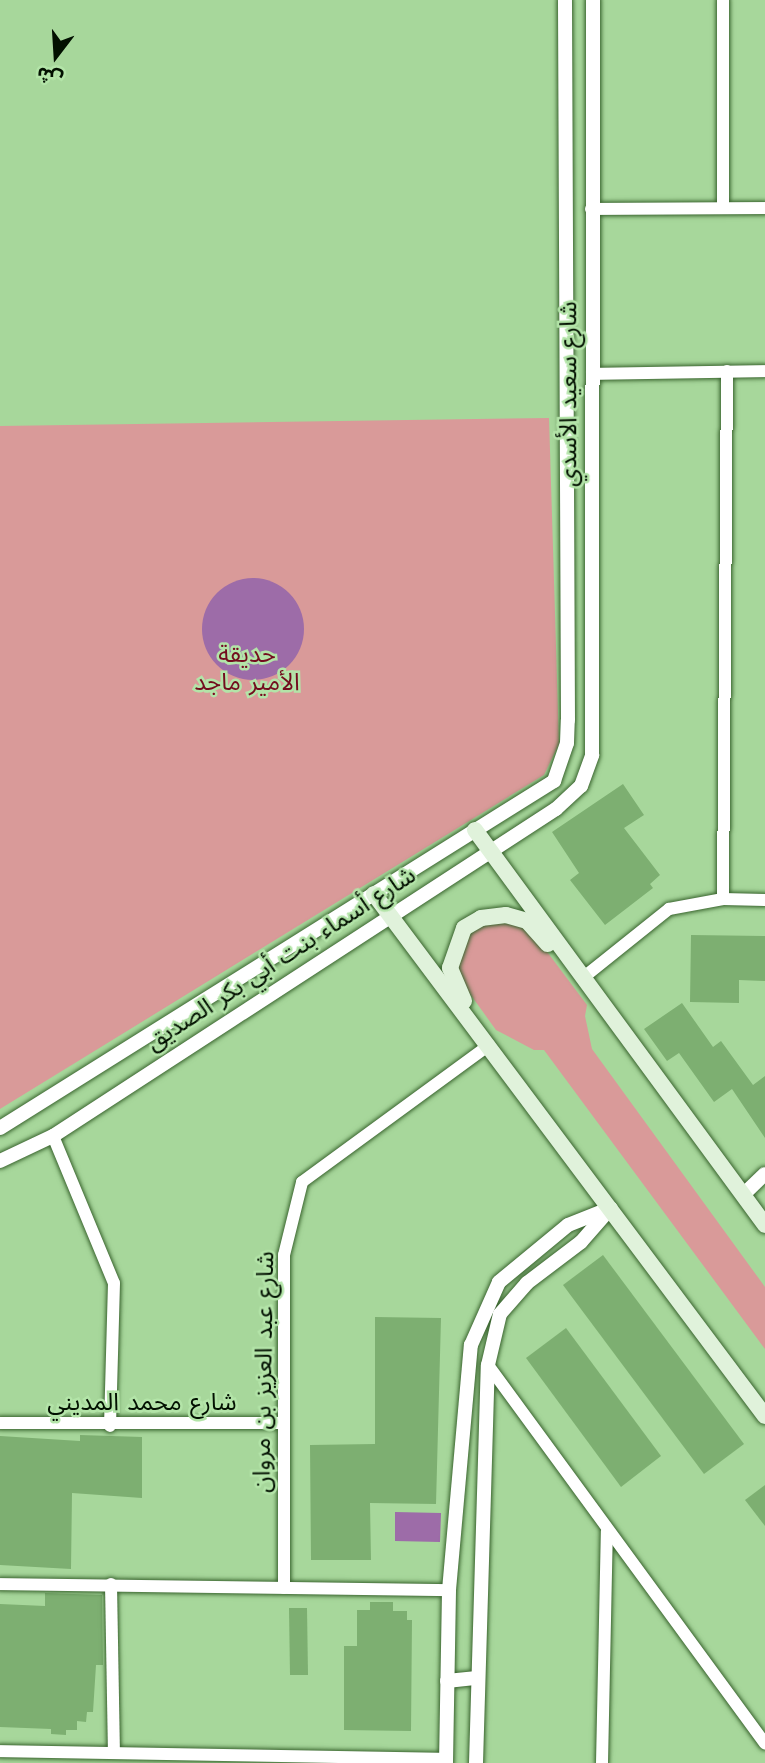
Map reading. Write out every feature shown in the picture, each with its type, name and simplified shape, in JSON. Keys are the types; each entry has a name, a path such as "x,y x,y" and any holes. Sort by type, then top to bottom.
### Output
{"main road":[{"path":"475,830 765,1225"},
{"path":"374,894 765,1416"},
{"path":"489,1045 450,968 464,928 481,918 506,915 527,921 583,976"}],"street":[{"name":"شارع سعيد الأسدي","path":"554,781 568,743 565,0"},
{"name":"شارع سعيد الأسدي","path":"581,786 592,755 593,0"},
{"path":"723,0 723,208"},
{"path":"592,209 765,208"},
{"path":"592,374 765,370"},
{"path":"723,899 727,371"},
{"name":"شارع أسماء بنت أبي بكر الصديق","path":"0,1128 554,781"},
{"name":"شارع أسماء بنت أبي بكر الصديق","path":"0,1161 53,1136 389,914 556,809 581,786"},
{"path":"583,976 668,909 723,899 765,900"},
{"name":"شارع عبد العزيز بن مروان","path":"284,1588 284,1255 302,1182 489,1045"},
{"path":"53,1136 114,1283 110,1426"},
{"path":"743,1195 765,1174"},
{"path":"743,1195 765,1189"},
{"path":"476,1763 488,1365 500,1314 527,1283 581,1242 611,1208"},
{"path":"0,1751 114,1752 280,1760 447,1761 449,1590 471,1345 484,1310 499,1282 568,1225 611,1208"},
{"path":"488,1365 765,1744"},
{"name":"شارع محمد المديني","path":"0,1423 110,1426 284,1423"},
{"path":"602,1763 607,1531"},
{"path":"0,1584 449,1590"},
{"path":"111,1584 114,1752"},
{"path":"447,1681 477,1678"}],"green space":[{"name":"حديقة الأمير ماجد","path":"549,418 559,744 544,775 0,1109 0,426"},
{"path":"488,919 527,925 587,1005 585,1016 592,1049 765,1287 765,1349 544,1050 534,1050 496,1030 460,980 456,961 465,935"}],"shaded area":[{"path":"253,578 272,582 289,593 300,610 304,629 300,648 289,665 272,676 253,680 234,676 217,665 206,648 202,629 206,610 217,593 234,582"},
{"path":"395,1512 441,1513 440,1542 395,1541"}],"building":[{"path":"623,784 644,815 624,828 660,875 650,884 653,888 605,925 570,880 579,873 552,832"},
{"path":"691,935 765,936 765,981 739,980 739,1003 690,1002"},
{"path":"682,1003 713,1047 721,1041 753,1085 765,1076 765,1138 732,1089 714,1102 679,1053 667,1061 644,1029"},
{"path":"603,1255 744,1444 704,1474 563,1285"},
{"path":"375,1317 441,1318 436,1504 370,1503 371,1560 311,1560 310,1445 375,1444"},
{"path":"566,1328 661,1456 621,1487 526,1358"},
{"path":"80,1435 142,1437 142,1498 72,1493 71,1569 0,1565 0,1436 80,1441"},
{"path":"765,1485 765,1526 745,1500"},
{"path":"45,1593 102,1595 103,1665 96,1665 93,1712 87,1712 86,1722 77,1721 77,1730 66,1730 66,1735 51,1734 51,1729 0,1727 0,1604 45,1606"},
{"path":"370,1602 393,1602 393,1611 407,1611 407,1620 412,1620 411,1731 344,1730 344,1646 357,1646 357,1610 370,1610"},
{"path":"289,1608 307,1608 308,1675 290,1675"}]}
